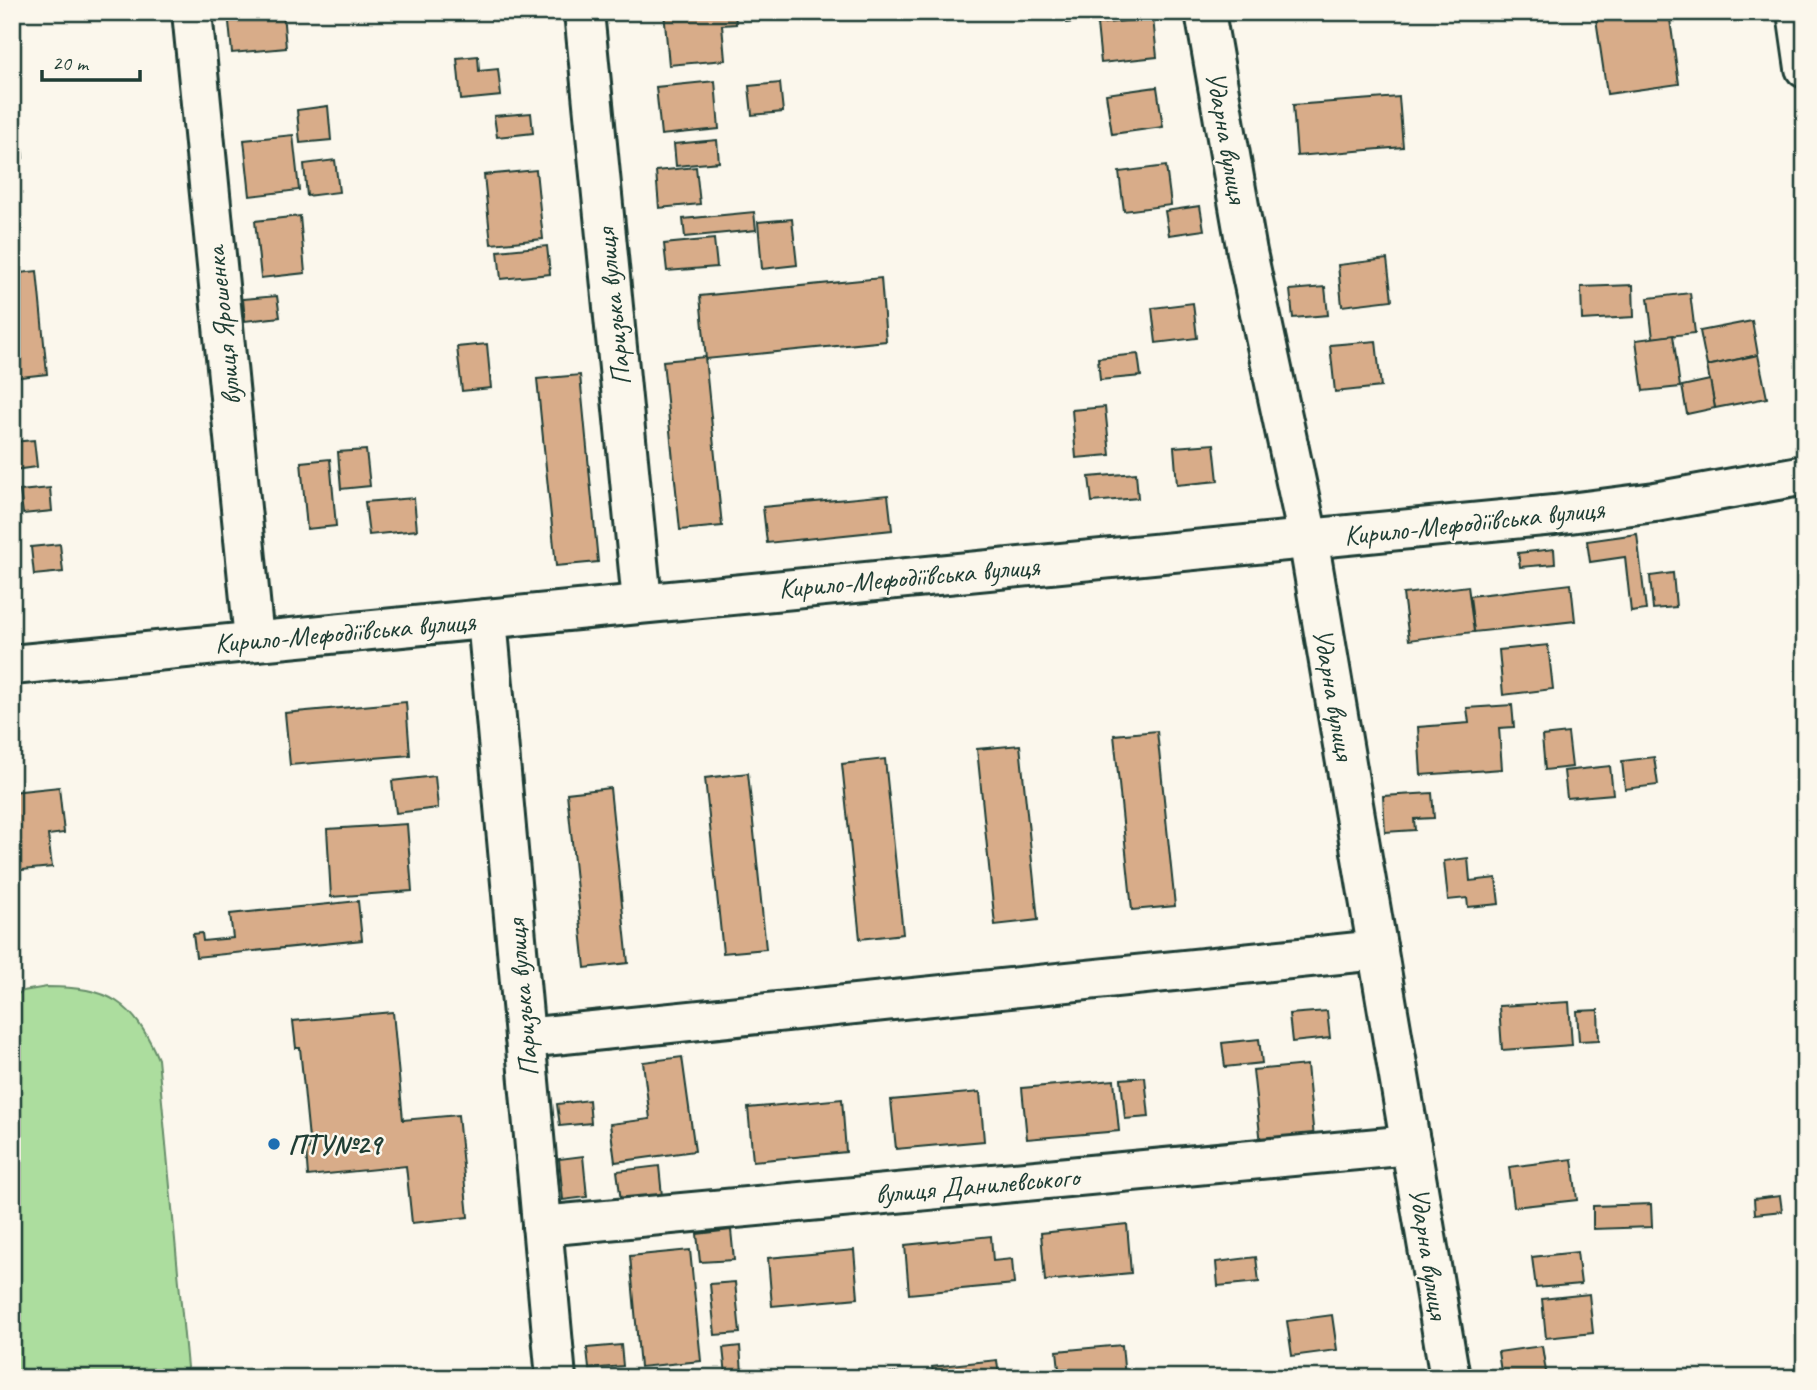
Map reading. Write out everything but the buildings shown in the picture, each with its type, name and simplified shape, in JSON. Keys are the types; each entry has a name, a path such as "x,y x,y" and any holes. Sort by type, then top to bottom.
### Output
{"street":[{"name":"вулиця Ярошенка","path":"192,12 254,640"},
{"name":"Паризька вулиця","path":"584,12 642,602"},
{"name":"Ударна вулиця","path":"1205,12 1247,252 1308,538 1450,1378"},
{"path":"1797,12 1805,68"},
{"name":"Кирило-Мефодіївська вулиця","path":"12,665 1655,502 1805,475"},
{"name":"Паризька вулиця","path":"487,619 556,1378"},
{"path":"525,1038 1378,950"},
{"name":"вулиця Данилевського","path":"542,1226 1411,1145"}],"green space":[{"path":"47,987 87,990 116,1001 139,1023 158,1059 188,1378 14,1378 12,997 23,991"}],"place":[{"name":"ПТУ№29","path":"274,1144"}]}
